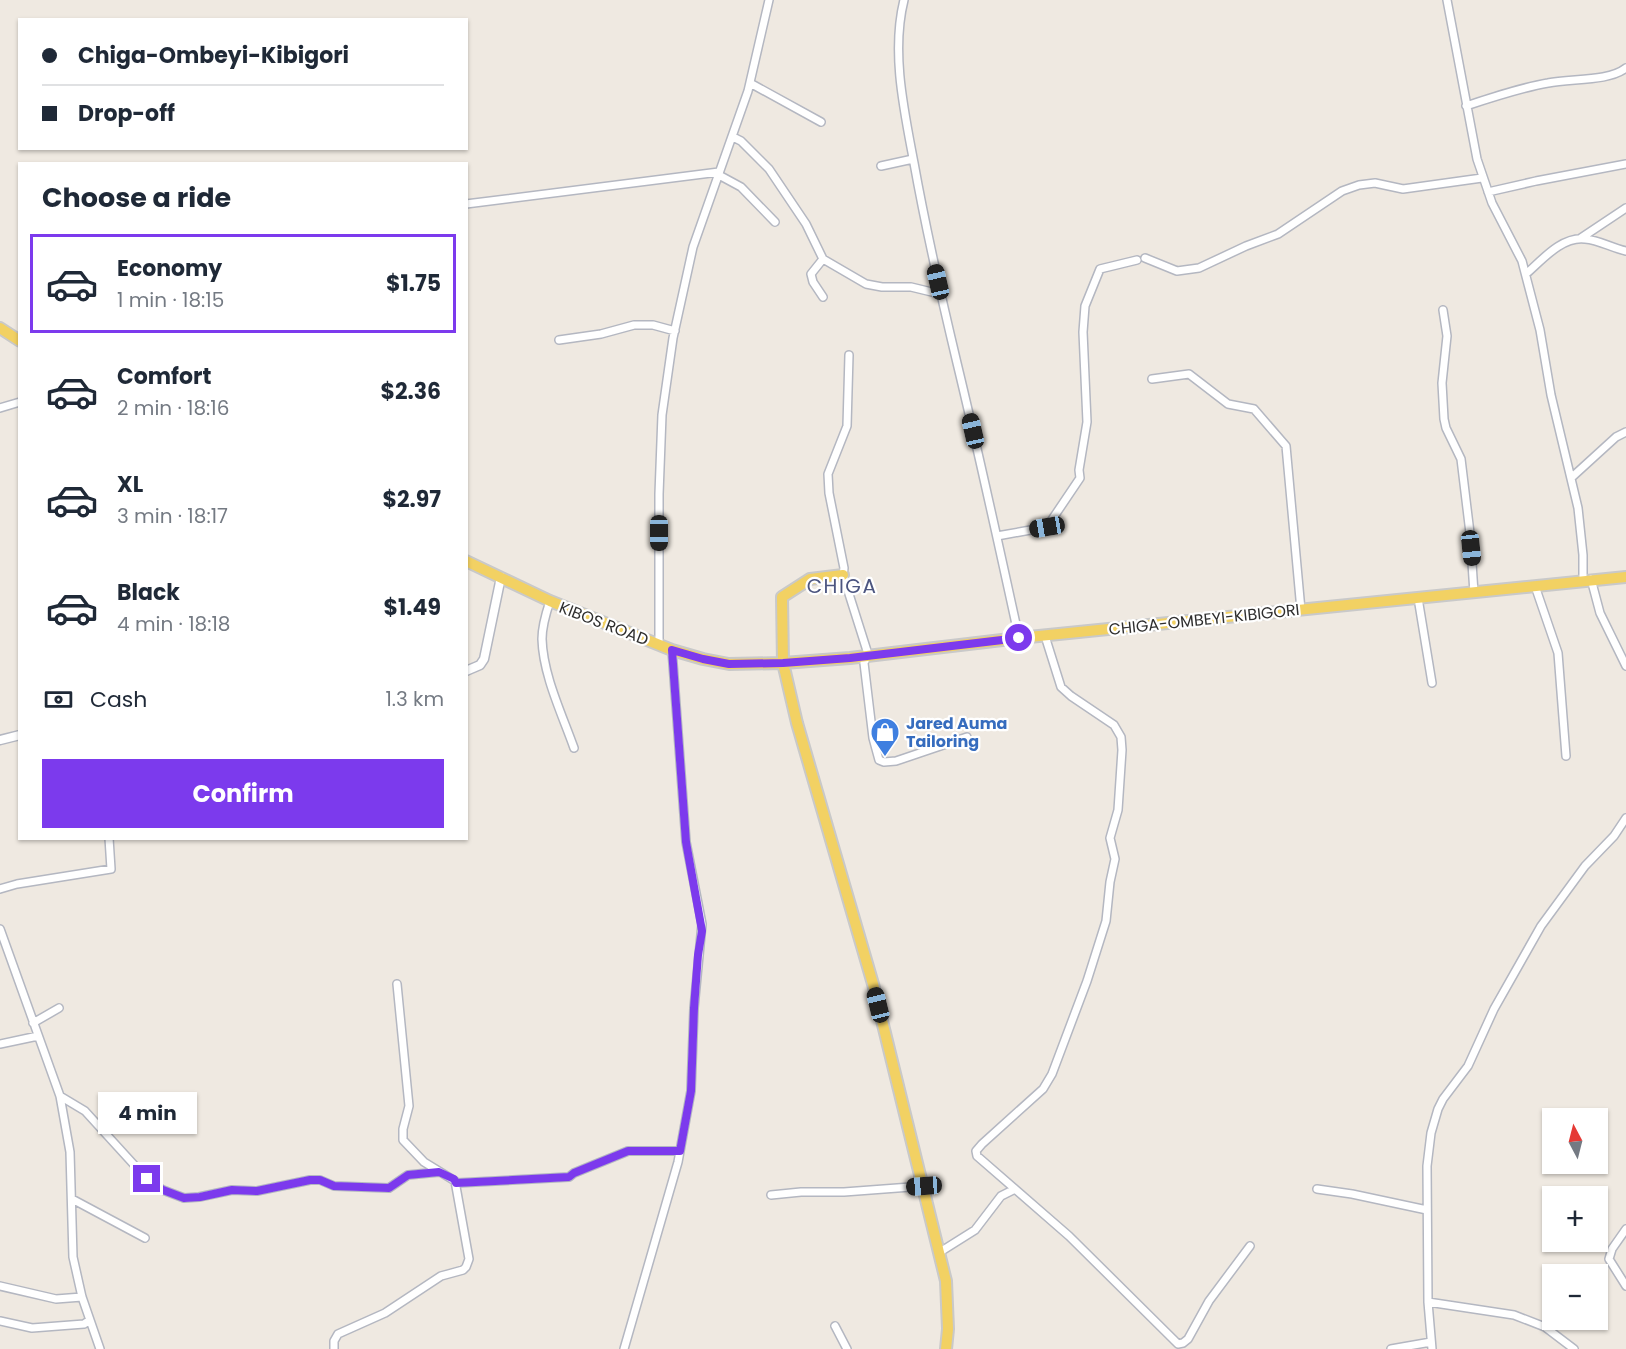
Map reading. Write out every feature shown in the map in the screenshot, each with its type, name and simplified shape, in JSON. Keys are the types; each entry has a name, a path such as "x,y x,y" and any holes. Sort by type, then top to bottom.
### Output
{"main road":[{"path":"0,328 18,340"},
{"name":"KIBOS ROAD","path":"468,562 550,601 672,650 729,664 783,663"},
{"path":"843,575 810,579 782,597 783,663 803,747 873,984 940,1252 946,1281 948,1329 946,1349"},
{"name":"CHIGA-OMBEYI-KIBIGORI","path":"783,663 1626,577"}],"street":[{"path":"659,644 659,494 662,415 675,331 693,247 750,83 769,0"},
{"path":"904,0 899,50 904,108 913,159 940,294 1019,638"},
{"path":"1447,0 1466,106 1482,178 1526,274 1540,330 1551,395 1578,508 1587,580 1600,614 1626,666"},
{"path":"1466,106 1514,90 1551,82 1614,75 1624,71"},
{"path":"750,83 821,122"},
{"path":"733,137 741,141 769,169 806,224 823,260 866,284 882,287 911,287 940,294"},
{"path":"881,166 913,159"},
{"path":"1488,192 1626,164"},
{"path":"468,204 718,173 741,187 775,222"},
{"path":"997,536 1047,527 1080,478 1079,470 1087,422 1083,332 1085,306 1100,269 1141,259 1177,271 1199,268 1278,234 1342,191 1359,185 1375,183 1403,189 1482,178"},
{"path":"1526,274 1565,242 1581,238 1626,208"},
{"path":"1581,238 1626,251"},
{"path":"823,260 811,274 813,282 823,297"},
{"path":"1443,310 1447,336 1442,383 1444,419 1461,461 1471,543 1474,593"},
{"path":"559,340 601,334 634,325 653,325 675,331"},
{"path":"849,355 847,426 842,443 830,464 829,493 844,568 843,575 868,654 864,663 873,738 879,760 896,761 967,737"},
{"path":"1152,379 1189,374 1228,404 1254,408 1286,446 1301,610"},
{"path":"0,408 18,403"},
{"path":"1570,478 1616,437 1626,432"},
{"path":"468,670 480,665 484,659 501,577"},
{"path":"1535,586 1558,653 1566,756"},
{"path":"1418,598 1432,683"},
{"path":"550,601 543,628 544,653 550,680 574,748"},
{"path":"1045,636 1060,687 1114,725 1118,731 1122,750 1120,790 1118,810 1110,838 1115,859 1106,921 1087,981 1052,1074 1043,1089 982,1144 976,1151 978,1159 1097,1263 1178,1344 1186,1342 1209,1301 1250,1246"},
{"path":"624,1349 680,1151 691,1091 694,1008 702,931 686,842 672,650"},
{"path":"0,740 18,736"},
{"path":"1391,1349 1432,1346 1428,1302 1427,1210 1429,1146 1438,1109 1468,1066 1494,1009 1541,926 1585,866 1614,836 1626,818"},
{"path":"0,889 16,884 111,868 109,840"},
{"path":"0,929 60,1096 70,1152 73,1257 82,1297 100,1349"},
{"path":"334,1349 334,1341 338,1334 385,1313 441,1276 458,1272 466,1267 469,1259 454,1179 424,1162 403,1140 409,1106 397,984"},
{"path":"33,1023 59,1008"},
{"path":"0,1044 38,1036"},
{"path":"60,1096 85,1111 147,1179 163,1190 184,1198 232,1190 257,1191 310,1180 320,1180 334,1186 389,1188 408,1175 439,1172"},
{"path":"456,1183 569,1177 628,1151 680,1151"},
{"path":"771,1195 924,1186"},
{"path":"940,1252 975,1230 1001,1196 1015,1189"},
{"path":"1317,1190 1352,1194 1427,1210"},
{"path":"72,1198 145,1238"},
{"path":"1626,1229 1612,1249 1609,1259 1626,1286"},
{"path":"0,1286 56,1299 82,1297"},
{"path":"1428,1302 1514,1316 1545,1327 1574,1349"},
{"path":"0,1321 32,1328 84,1324 90,1320"},
{"path":"835,1326 847,1349"}],"place":[{"name":"Jared Auma Tailoring","path":"885,758"}],"district":[{"name":"CHIGA","path":"842,586"}],"route":[{"path":"147,1179 163,1190 184,1198 232,1190 257,1191 310,1180 320,1180 334,1186 389,1188 408,1175 439,1172 454,1179 456,1183 549,1176 569,1177 628,1151 680,1151 691,1091 694,1008 702,924 686,842 672,650 729,664 783,663 850,658 1019,638"}]}
